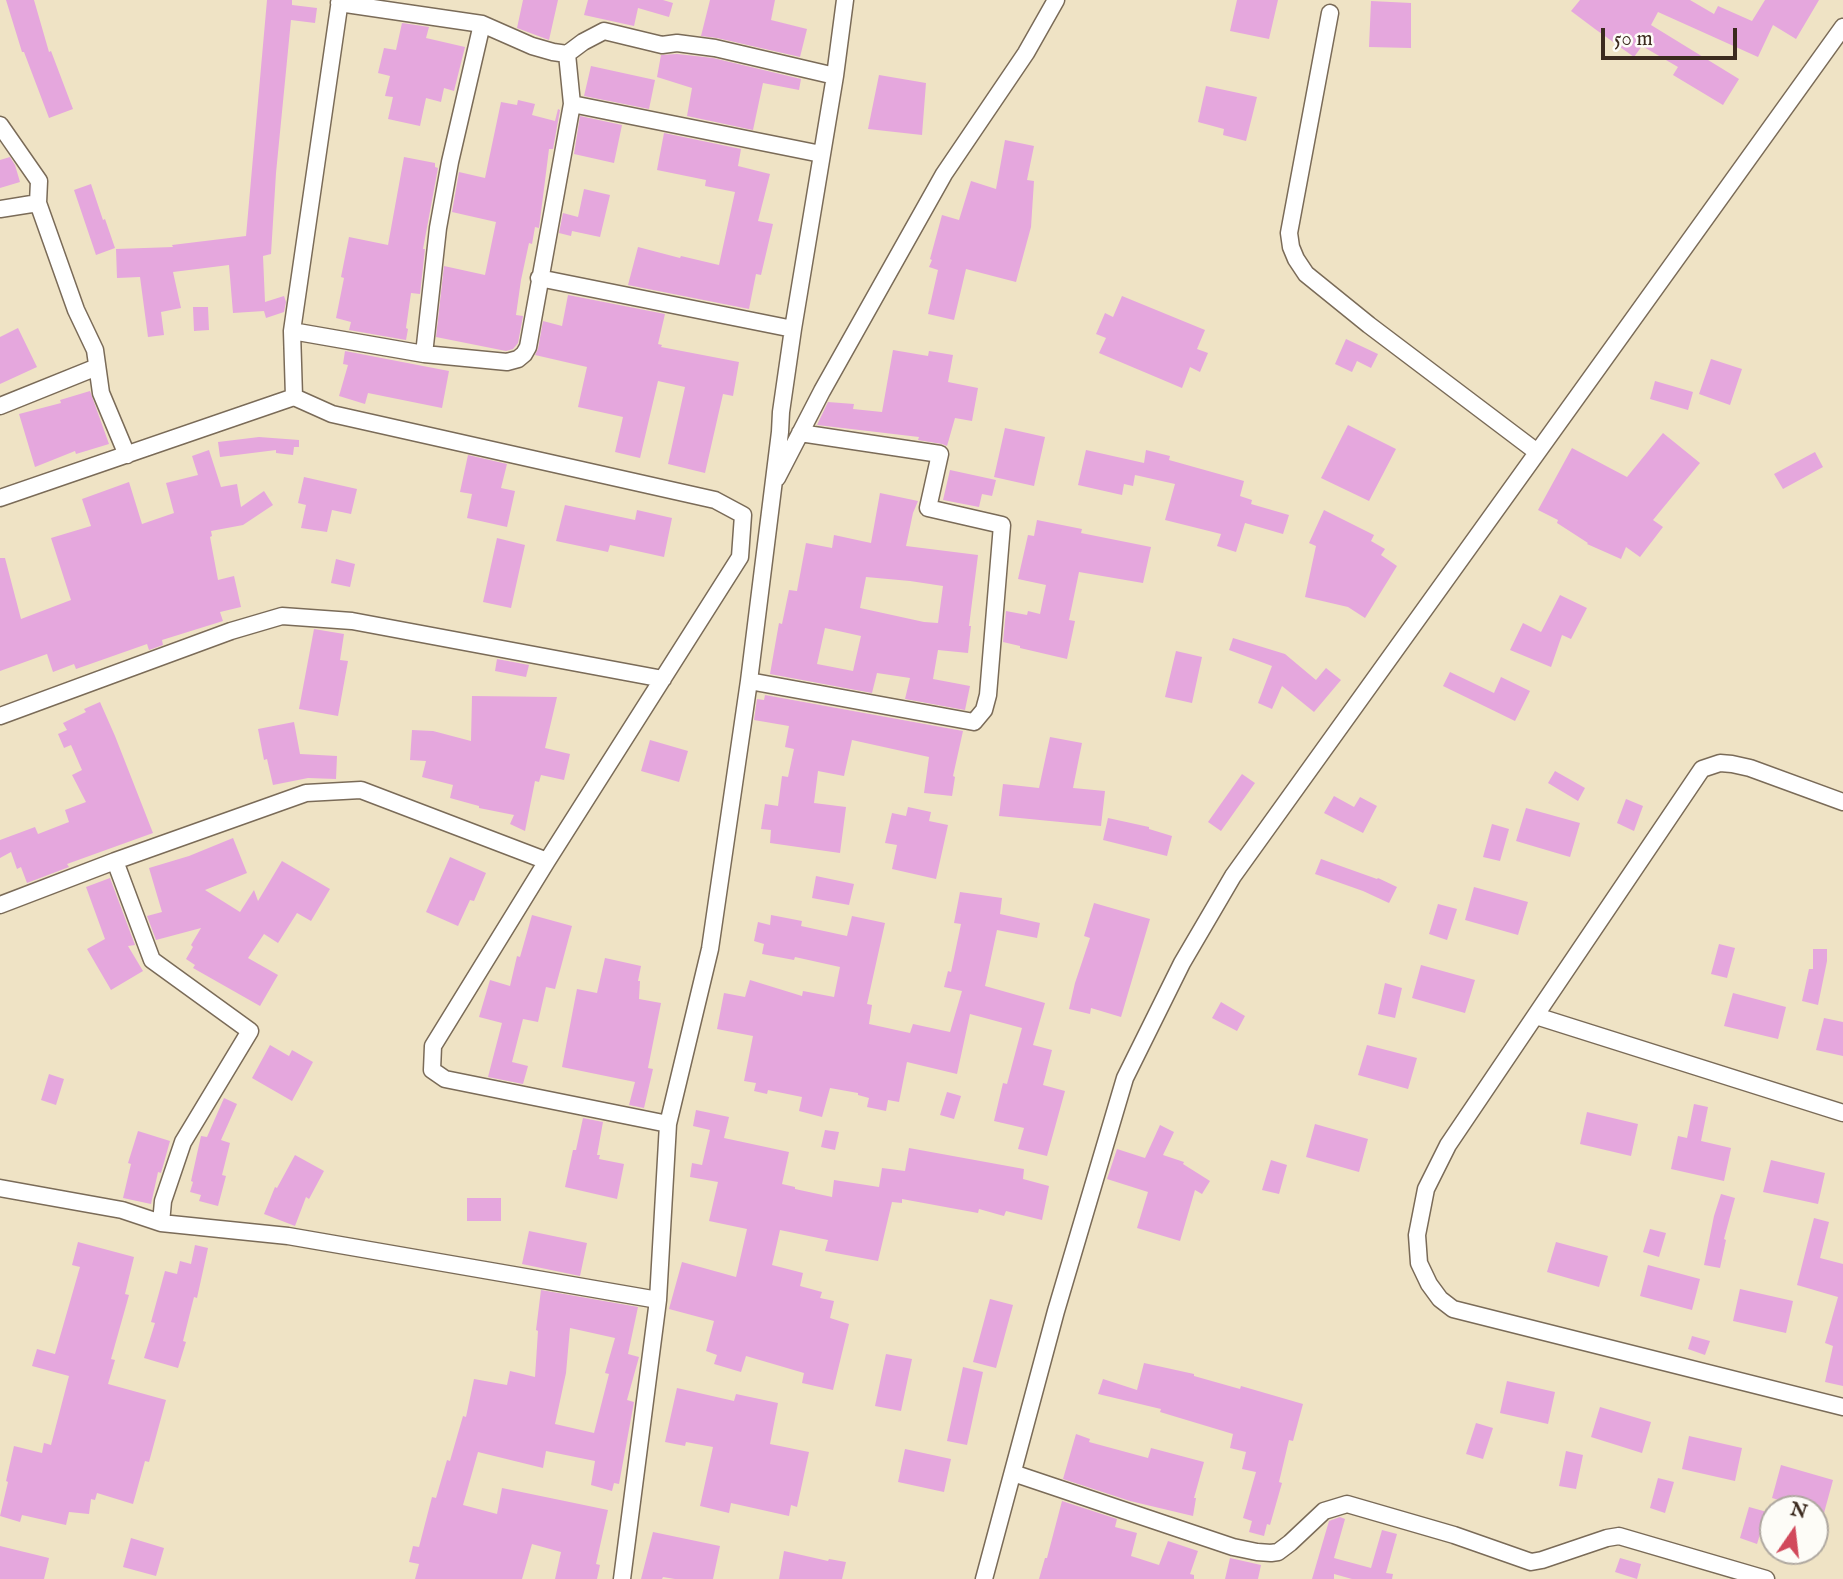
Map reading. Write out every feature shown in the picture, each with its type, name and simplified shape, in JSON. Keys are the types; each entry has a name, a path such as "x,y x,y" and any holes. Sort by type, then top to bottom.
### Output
{"street":[{"path":"622,1579 658,1300 668,1124 709,949 749,681 793,329 845,0"},
{"path":"772,490 822,391 944,174 1026,53 1056,0"},
{"path":"294,397 292,331 340,1 482,24 532,46 567,54 604,31 662,45 677,43 715,48 835,76"},
{"path":"1330,13 1290,233 1291,247 1296,259 1306,274 1369,325 1537,452"},
{"path":"424,354 438,228 450,162 482,24"},
{"path":"985,1579 1055,1311 1125,1079 1182,963 1233,876 1843,27"},
{"path":"292,331 424,354 507,362 524,354 528,347 572,104 567,54"},
{"path":"572,104 821,154"},
{"path":"0,125 39,181 38,203 76,310 95,350 101,393 127,455"},
{"path":"0,209 38,203"},
{"path":"539,278 793,329"},
{"path":"0,406 97,367"},
{"path":"0,498 294,397 332,414 715,500 743,515 740,558 433,1046 432,1070 445,1079 668,1124"},
{"path":"749,681 974,722 984,709 988,695 1002,525 928,508 940,454 800,433"},
{"path":"0,716 231,631 282,616 352,621 663,679"},
{"path":"1843,802 1750,768 1720,763 1702,769 1448,1145 1426,1189 1417,1235 1419,1263 1429,1284 1440,1299 1453,1309 1843,1407"},
{"path":"0,905 306,793 361,790 547,861"},
{"path":"115,861 152,960 250,1031 183,1142 163,1201 161,1223"},
{"path":"1536,1016 1843,1113"},
{"path":"0,1188 122,1210 161,1223 288,1236 658,1300"},
{"path":"1013,1473 1233,1547 1257,1552 1278,1552 1324,1511 1347,1504 1454,1535 1531,1562 1619,1536 1766,1579"}],"building":[{"path":"6,0 34,0 49,52 51,51 73,109 49,118 22,52"},
{"path":"267,0 292,0 292,5 317,8 315,23 291,20 271,254 263,256 265,302 284,296 284,312 266,318 264,311 233,313 229,265 173,272 181,308 161,312 164,335 148,337 140,277 117,278 116,249 173,247 172,245 246,236"},
{"path":"523,0 558,0 549,40 517,28"},
{"path":"588,0 663,0 673,3 669,17 638,8 634,26 584,15"},
{"path":"710,0 775,0 771,20 807,29 800,57 701,36"},
{"path":"1237,0 1278,0 1269,39 1230,31"},
{"path":"1580,0 1690,0 1714,14 1718,6 1752,21 1765,0 1819,0 1796,39 1773,25 1758,57 1658,12 1651,25 1739,79 1723,105 1673,75 1678,67 1642,46 1634,57 1595,29 1571,11"},
{"path":"1371,1 1411,3 1411,48 1369,47"},
{"path":"402,23 429,27 426,38 465,47 454,91 444,88 441,102 426,98 420,126 388,119 393,97 385,96 390,76 378,73 384,48 396,50"},
{"path":"661,55 713,58 801,79 799,90 763,83 753,130 687,116 692,88 657,77"},
{"path":"591,66 655,80 649,109 584,96"},
{"path":"879,75 926,83 922,135 868,129"},
{"path":"1206,86 1257,97 1246,141 1223,135 1224,129 1198,122"},
{"path":"518,100 535,104 532,115 555,121 558,109 560,110 553,149 549,149 539,228 535,227 532,244 529,243 521,280 516,315 523,316 518,343 513,349 506,351 436,337 444,266 485,275 496,222 452,212 459,172 485,178 501,102 517,105"},
{"path":"580,116 622,125 614,163 574,154"},
{"path":"664,133 741,149 738,166 770,174 758,221 773,224 761,275 756,274 749,309 628,285 638,247 719,265 735,192 705,186 706,180 657,170"},
{"path":"1005,140 1034,146 1027,180 1034,181 1031,227 1016,282 966,269 954,320 928,314 938,270 929,267 932,260 930,259 942,215 959,220 971,181 996,189"},
{"path":"10,157 20,182 0,188 0,160"},
{"path":"404,157 435,163 438,168 423,249 420,294 411,293 406,340 349,330 351,322 336,318 349,237 388,245"},
{"path":"91,184 115,248 96,255 74,190"},
{"path":"584,189 610,195 600,237 572,231 571,236 559,233 563,213 578,217"},
{"path":"568,295 665,314 658,344 662,345 661,347 739,362 733,396 723,394 705,473 668,464 685,387 658,381 640,458 615,452 623,417 578,407 587,367 535,355 543,321 562,326"},
{"path":"1122,296 1205,330 1197,349 1208,353 1200,372 1190,367 1182,388 1099,353 1106,338 1096,334 1105,313 1113,317"},
{"path":"193,307 208,307 209,330 194,331"},
{"path":"18,328 37,367 0,384 0,337"},
{"path":"1346,339 1378,354 1371,368 1357,361 1352,372 1335,364"},
{"path":"893,350 928,356 929,351 953,355 948,382 978,388 972,421 955,418 947,446 918,440 919,437 817,425 828,402 854,404 853,409 882,412"},
{"path":"345,351 449,371 442,408 368,393 365,404 339,396 348,365 343,364"},
{"path":"1711,359 1742,369 1730,405 1699,394"},
{"path":"1655,381 1693,392 1688,410 1650,399"},
{"path":"90,391 109,444 76,454 75,451 35,467 19,414 61,403 60,400"},
{"path":"1348,425 1396,449 1369,501 1321,478"},
{"path":"1005,428 1045,437 1034,486 994,477"},
{"path":"1663,433 1700,463 1653,520 1663,527 1640,557 1626,547 1621,559 1587,544 1557,523 1558,520 1538,510 1572,448 1627,477"},
{"path":"259,437 299,440 299,447 294,447 293,455 276,453 276,450 220,457 218,442"},
{"path":"209,450 221,487 237,484 241,507 264,491 273,505 243,525 211,531 218,580 234,576 241,607 220,612 223,621 162,640 163,645 149,650 147,644 76,669 74,664 53,672 47,654 0,671 0,558 5,558 21,619 71,600 51,538 91,526 82,499 129,482 142,524 174,513 166,483 198,475 192,456"},
{"path":"1086,450 1144,463 1146,450 1170,456 1169,460 1244,481 1240,496 1252,500 1251,504 1289,515 1283,534 1245,523 1236,552 1217,546 1221,534 1165,520 1175,484 1135,475 1133,486 1124,484 1122,495 1078,485"},
{"path":"1815,452 1823,467 1783,489 1774,474"},
{"path":"468,455 507,464 501,488 515,491 507,527 467,518 472,494 460,492"},
{"path":"950,470 996,480 992,496 982,494 979,507 943,500"},
{"path":"304,477 357,489 351,514 332,510 327,532 301,528 306,505 298,503"},
{"path":"880,493 918,501 906,546 978,555 968,653 938,650 933,679 970,686 965,710 905,699 910,678 877,673 872,693 770,674 779,623 782,624 789,590 797,591 806,543 832,548 834,535 871,543","holes":["866,577 943,586 938,623 860,608","825,628 861,636 853,671 817,664"]},
{"path":"565,505 635,520 637,510 672,518 664,557 610,545 608,552 556,541"},
{"path":"1324,510 1374,535 1371,541 1385,549 1381,555 1397,566 1365,618 1348,607 1305,597 1316,546 1309,543"},
{"path":"1037,520 1082,529 1081,533 1151,547 1143,583 1079,572 1069,620 1075,621 1067,659 1003,642 1006,611 1027,615 1028,611 1040,614 1046,585 1018,579 1028,535 1034,536"},
{"path":"497,538 525,545 511,608 483,602"},
{"path":"336,559 355,564 350,587 331,583"},
{"path":"1560,595 1587,608 1571,639 1562,635 1551,667 1510,650 1523,623 1541,632"},
{"path":"314,629 344,634 340,660 348,661 338,716 299,709"},
{"path":"1233,638 1285,654 1316,680 1326,668 1341,680 1314,712 1282,686 1272,709 1258,703 1272,666 1229,650"},
{"path":"1176,651 1202,657 1192,703 1165,697"},
{"path":"497,659 529,665 526,677 495,671"},
{"path":"1450,672 1494,693 1501,677 1530,691 1515,721 1443,686"},
{"path":"765,695 963,731 953,776 952,796 924,793 929,757 852,740 844,776 818,771 814,803 846,807 840,853 770,843 771,830 761,829 765,804 778,806 782,776 788,777 794,749 785,747 789,726 754,720 757,699 764,700"},
{"path":"472,696 557,697 545,748 570,754 564,780 541,775 539,782 535,781 525,831 510,824 514,815 479,808 450,798 453,785 422,777 426,761 410,760 412,730 433,731 471,741"},
{"path":"100,702 153,833 67,864 69,867 27,883 21,867 17,869 11,852 0,858 0,840 35,827 38,834 69,822 65,810 86,802 72,775 82,770 71,745 64,748 58,734 67,730 63,723"},
{"path":"294,722 300,754 337,756 336,779 308,778 273,785 267,759 264,760 258,729"},
{"path":"1050,737 1082,743 1073,788 1105,791 1101,826 999,816 1003,784 1039,788"},
{"path":"650,740 688,751 679,782 641,771"},
{"path":"1555,771 1585,788 1578,801 1548,783"},
{"path":"1242,774 1255,783 1221,831 1208,822"},
{"path":"1334,796 1354,807 1360,797 1377,806 1363,833 1324,813"},
{"path":"1626,799 1643,806 1634,831 1617,823"},
{"path":"908,807 931,812 929,821 948,825 936,879 892,869 897,845 885,843 892,813 906,816"},
{"path":"1526,808 1580,823 1570,857 1516,841"},
{"path":"1108,818 1149,827 1172,836 1167,856 1103,840"},
{"path":"1492,824 1509,829 1500,861 1483,857"},
{"path":"233,838 247,873 205,890 240,912 254,890 258,901 282,861 330,889 311,921 297,913 278,943 264,934 248,958 278,975 260,1006 193,968 195,965 186,959 201,928 156,940 147,916 162,912 149,868 189,856"},
{"path":"450,857 486,873 474,901 470,900 458,926 426,912"},
{"path":"1321,859 1397,887 1389,903 1315,874"},
{"path":"816,876 854,884 849,905 812,898"},
{"path":"110,878 135,945 128,946 143,971 111,990 87,949 105,939 86,887"},
{"path":"1474,887 1528,902 1518,935 1465,920"},
{"path":"960,892 1002,898 1000,914 1040,923 1037,938 997,930 985,986 1045,1003 1033,1045 1052,1050 1043,1085 1065,1091 1047,1156 1018,1149 1024,1128 994,1121 1003,1083 1007,1084 1022,1028 970,1014 957,1074 907,1062 899,1102 888,1100 886,1111 867,1107 869,1098 858,1093 830,1088 822,1117 799,1111 802,1097 768,1090 767,1094 754,1091 756,1083 744,1081 753,1036 717,1029 724,993 745,997 750,980 802,996 803,991 834,997 840,967 795,957 794,960 762,954 764,944 754,941 758,922 770,925 771,915 802,921 801,926 847,936 852,916 885,923 867,1004 872,1005 869,1024 910,1033 913,1024 950,1032 962,991 944,987 948,971 951,972 961,924 954,923"},
{"path":"1094,903 1150,919 1121,1017 1091,1008 1090,1014 1069,1009 1090,938 1084,936"},
{"path":"1438,904 1457,909 1447,940 1429,934"},
{"path":"532,915 572,926 555,989 546,987 538,1022 523,1019 512,1062 528,1066 523,1084 488,1077 502,1023 479,1017 490,980 510,986 517,956 520,957"},
{"path":"1719,944 1735,948 1727,978 1711,974"},
{"path":"1813,949 1827,949 1818,1005 1802,1001 1809,969 1813,969"},
{"path":"605,958 641,966 639,999 661,1003 648,1068 653,1069 644,1108 629,1105 635,1082 562,1067 577,989 597,993"},
{"path":"1421,965 1475,980 1465,1013 1412,998"},
{"path":"1385,983 1402,988 1395,1018 1378,1014"},
{"path":"1733,993 1786,1007 1778,1039 1724,1026"},
{"path":"1221,1002 1245,1016 1237,1031 1212,1018"},
{"path":"1824,1018 1843,1022 1843,1056 1816,1050"},
{"path":"270,1045 289,1056 292,1050 313,1062 292,1101 252,1078"},
{"path":"1367,1045 1417,1058 1408,1089 1358,1075"},
{"path":"49,1074 64,1079 56,1105 41,1100"},
{"path":"947,1092 961,1096 954,1119 940,1115"},
{"path":"224,1098 237,1104 221,1140 230,1143 222,1175 226,1176 218,1206 199,1201 201,1195 190,1192 201,1136 207,1137"},
{"path":"1694,1104 1708,1107 1701,1141 1731,1148 1724,1181 1671,1169 1678,1136 1687,1138"},
{"path":"696,1110 729,1117 724,1138 789,1152 782,1184 795,1189 832,1197 834,1180 879,1187 882,1168 905,1171 909,1148 1024,1169 1023,1179 1049,1186 1042,1220 1006,1211 1004,1216 979,1209 978,1213 902,1199 902,1203 892,1202 878,1261 825,1251 828,1240 780,1230 772,1265 803,1273 800,1286 822,1292 820,1298 834,1301 830,1318 849,1324 833,1390 802,1383 804,1373 746,1356 741,1372 714,1364 717,1355 706,1351 714,1321 669,1309 682,1262 736,1277 747,1229 709,1221 718,1182 690,1177 692,1163 702,1165 710,1130 693,1126"},
{"path":"1587,1112 1638,1124 1631,1156 1580,1144"},
{"path":"583,1118 603,1122 597,1155 600,1155 599,1159 624,1164 617,1199 565,1187"},
{"path":"1315,1124 1368,1139 1359,1172 1306,1157"},
{"path":"1160,1125 1174,1132 1163,1155 1184,1162 1183,1164 1210,1181 1202,1194 1195,1190 1180,1241 1137,1228 1148,1192 1107,1179 1117,1149 1145,1158"},
{"path":"825,1130 839,1132 835,1150 821,1147"},
{"path":"138,1131 170,1141 161,1173 158,1172 151,1204 123,1198 131,1164 128,1163"},
{"path":"295,1155 324,1171 309,1199 306,1197 295,1226 264,1214 275,1187 277,1188"},
{"path":"1271,1160 1287,1165 1279,1194 1262,1190"},
{"path":"1771,1160 1825,1173 1818,1204 1763,1192"},
{"path":"1721,1194 1735,1198 1724,1239 1726,1240 1720,1268 1704,1265"},
{"path":"467,1198 501,1198 501,1221 467,1221"},
{"path":"1814,1218 1829,1222 1820,1258 1843,1264 1843,1386 1825,1382 1833,1346 1825,1343 1838,1297 1797,1285"},
{"path":"1650,1229 1666,1233 1659,1257 1643,1252"},
{"path":"529,1231 587,1243 580,1276 522,1264"},
{"path":"78,1242 134,1257 125,1294 129,1295 111,1359 115,1360 108,1384 166,1400 149,1462 145,1461 133,1504 97,1493 95,1500 91,1499 89,1514 69,1512 66,1525 22,1515 20,1522 0,1516 8,1482 6,1481 14,1446 42,1453 44,1443 51,1445 69,1376 32,1366 37,1349 55,1354 80,1267 72,1265"},
{"path":"1556,1242 1608,1256 1599,1287 1547,1272"},
{"path":"195,1245 208,1248 178,1368 144,1358 155,1323 151,1322 165,1271 177,1274 180,1261 191,1264"},
{"path":"1648,1265 1700,1279 1692,1310 1640,1296"},
{"path":"1740,1289 1793,1301 1786,1333 1733,1321"},
{"path":"541,1290 638,1307 628,1354 639,1357 627,1400 634,1402 619,1484 614,1483 612,1491 591,1485 595,1461 546,1451 543,1468 478,1452 463,1505 497,1514 502,1488 608,1510 596,1564 600,1565 597,1579 555,1579 561,1552 532,1544 522,1579 415,1579 419,1564 409,1562 413,1546 419,1547 432,1497 436,1498 463,1416 466,1417 474,1379 507,1385 510,1371 535,1377 536,1330","holes":["570,1328 615,1338 605,1373 609,1374 594,1433 555,1424 566,1373"]},
{"path":"990,1299 1013,1305 996,1368 973,1362"},
{"path":"1692,1336 1710,1341 1705,1355 1688,1349"},
{"path":"886,1354 912,1359 901,1411 875,1406"},
{"path":"1144,1363 1303,1404 1293,1441 1289,1440 1279,1482 1282,1483 1270,1525 1267,1524 1264,1536 1249,1532 1252,1521 1243,1518 1256,1472 1242,1469 1246,1452 1230,1448 1233,1434 1160,1412 1161,1409 1098,1394 1103,1379 1137,1390"},
{"path":"963,1367 983,1372 967,1445 947,1441"},
{"path":"1507,1381 1555,1392 1548,1424 1500,1413"},
{"path":"677,1388 734,1401 736,1394 778,1403 770,1444 809,1452 797,1507 791,1505 789,1516 731,1503 729,1513 700,1506 713,1447 686,1442 685,1446 665,1442"},
{"path":"1600,1407 1651,1422 1642,1453 1591,1437"},
{"path":"1476,1423 1493,1428 1483,1459 1466,1454"},
{"path":"1076,1434 1090,1439 1089,1442 1148,1458 1151,1448 1204,1462 1194,1498 1193,1516 1130,1501 1063,1479"},
{"path":"1689,1436 1742,1448 1735,1481 1682,1469"},
{"path":"905,1449 951,1459 944,1492 898,1482"},
{"path":"1566,1451 1583,1455 1576,1489 1559,1486"},
{"path":"1781,1465 1833,1480 1829,1495 1773,1495"},
{"path":"1658,1478 1674,1482 1665,1513 1650,1508"},
{"path":"1062,1501 1117,1519 1115,1527 1137,1533 1131,1556 1159,1565 1168,1541 1198,1551 1190,1574 1194,1575 1194,1579 1039,1579"},
{"path":"1749,1507 1759,1510 1757,1544 1740,1538"},
{"path":"1340,1517 1345,1519 1334,1558 1371,1568 1382,1530 1397,1534 1386,1573 1393,1574 1392,1579 1352,1579 1334,1574 1334,1579 1312,1579 1329,1521"},
{"path":"653,1532 720,1546 713,1579 641,1579"},
{"path":"131,1538 164,1548 156,1576 123,1567"},
{"path":"0,1546 49,1558 44,1579 0,1579"},
{"path":"784,1551 828,1561 846,1562 842,1579 779,1579"},
{"path":"1230,1558 1261,1565 1258,1579 1225,1579"},
{"path":"1620,1558 1641,1564 1637,1579 1615,1572"}]}
